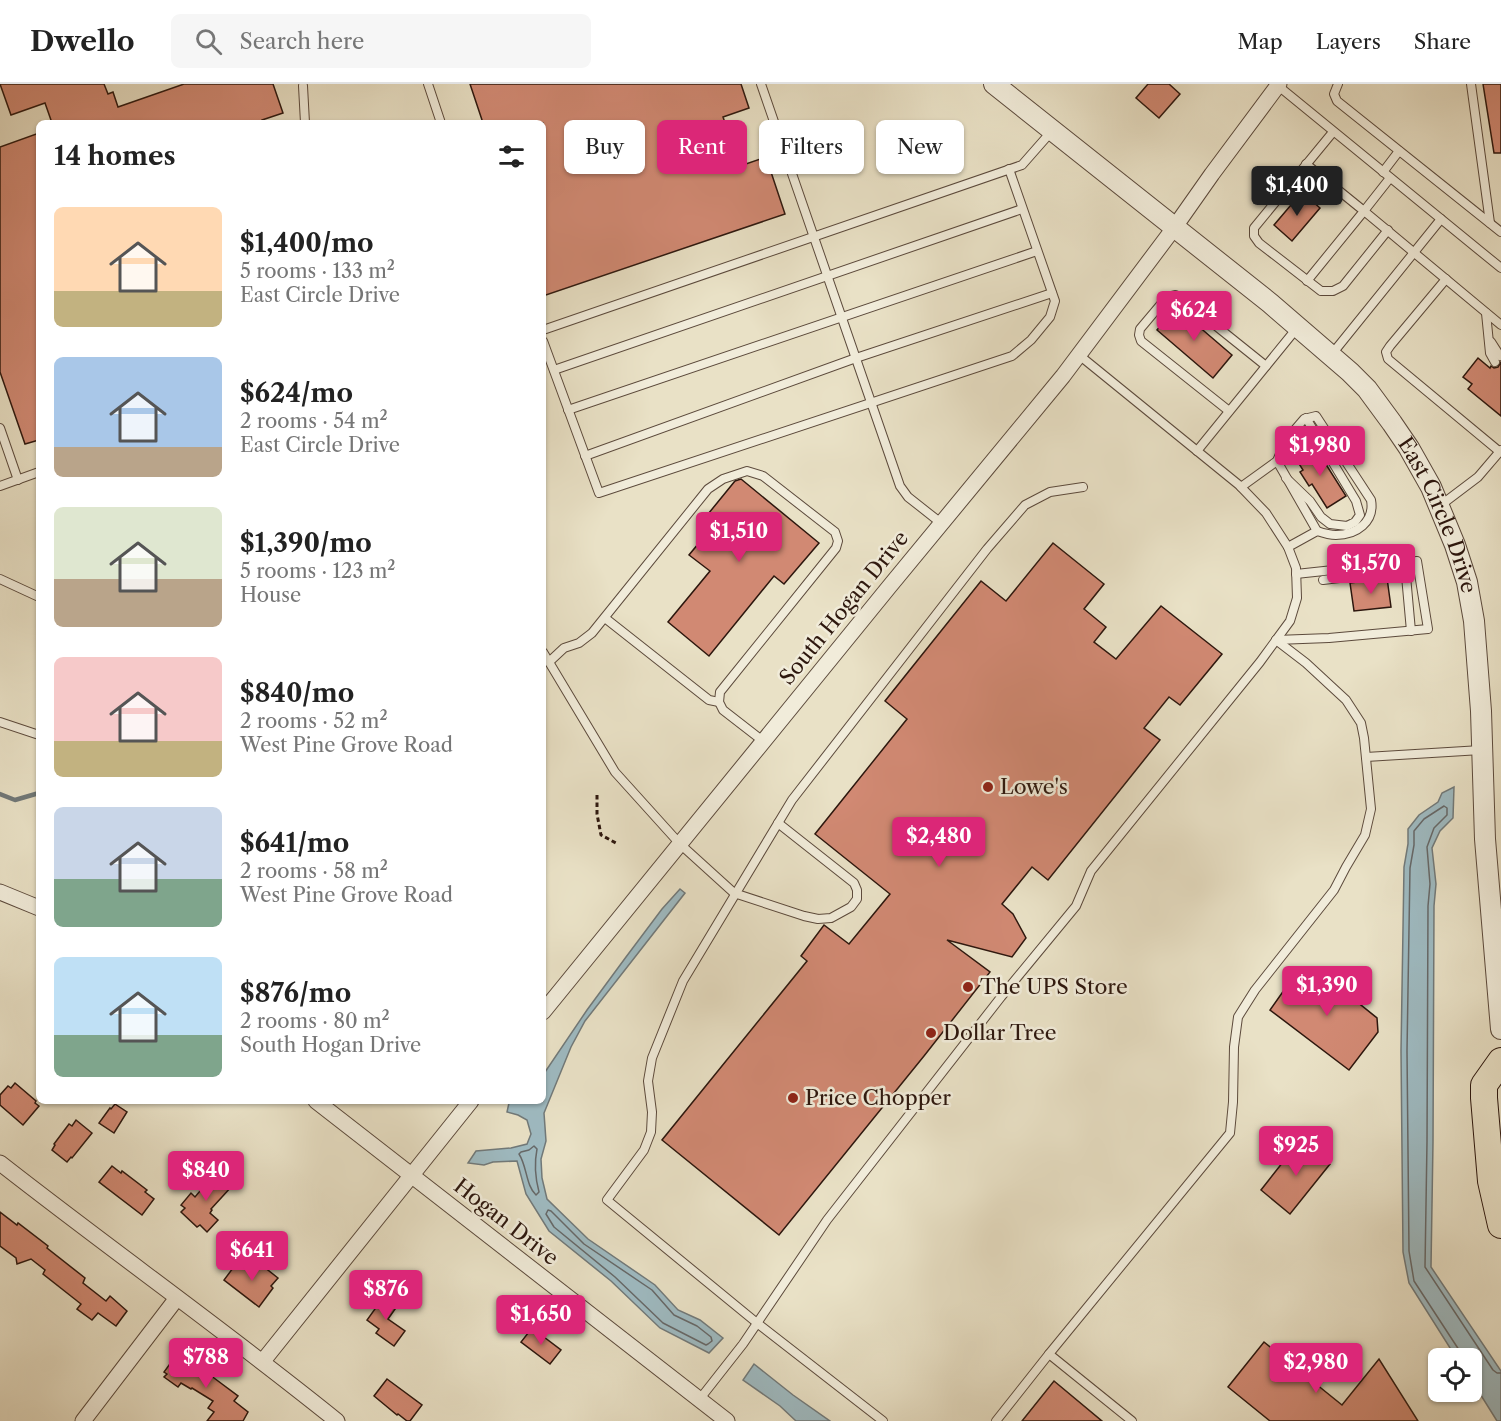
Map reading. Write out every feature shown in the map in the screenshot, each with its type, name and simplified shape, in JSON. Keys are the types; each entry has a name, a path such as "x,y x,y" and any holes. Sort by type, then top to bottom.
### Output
{"main road":[{"path":"1501,1061 1484,1085 1491,1181 1501,1225"}],"street":[{"name":"East Circle Drive","path":"994,84 1270,303 1350,372 1367,389 1392,423 1426,477 1455,545 1467,582 1474,621 1481,711 1485,839 1501,1029"},
{"name":"South Hogan Drive","path":"546,1008 1079,355 1278,85"},
{"path":"0,892 36,907"},
{"name":"Hogan Drive","path":"320,1104 727,1421"},
{"path":"263,1361 469,1104"},
{"path":"0,1163 263,1361 338,1421"},
{"path":"83,1421 177,1298"}],"lane":[{"path":"428,84 440,120"},
{"path":"761,84 900,486 908,497 941,523"},
{"path":"1338,84 1334,94 1337,101 1501,232"},
{"path":"1471,84 1490,223"},
{"path":"1278,85 1501,268"},
{"path":"303,86 305,120"},
{"path":"546,329 1022,165 1053,131"},
{"path":"1333,132 1254,228 1254,236 1259,243 1321,291 1333,291 1343,286 1388,230"},
{"path":"1383,172 1400,151"},
{"path":"1306,164 1415,252 1501,326"},
{"path":"546,349 599,493 1011,356 1031,340 1050,316 1055,301 1009,169"},
{"path":"1307,280 1390,178"},
{"path":"554,370 1022,208"},
{"path":"1331,356 1442,219"},
{"path":"568,410 1037,250"},
{"path":"1439,506 1478,477 1500,451 1388,360 1386,352 1390,346 1446,279"},
{"path":"585,456 856,358 1052,293"},
{"path":"1229,411 1142,341 1139,335 1140,329 1167,297 1175,295 1266,366"},
{"path":"1486,313 1490,353 1498,355"},
{"path":"1197,451 1298,327"},
{"path":"1488,338 1498,355"},
{"path":"699,1400 743,1344 827,1220 1001,997 1076,906 1091,871 1290,621 1297,598 1296,568 1288,547 1266,513 1241,487 1079,355"},
{"path":"1241,487 1276,461 1286,440 1306,418 1316,416 1371,500 1372,509 1365,524 1350,533 1337,535 1317,531 1276,461"},
{"path":"1286,478 1330,524 1347,526 1355,522 1360,515 1356,501 1306,418"},
{"path":"0,428 18,480"},
{"path":"549,662 564,648 579,643 592,633 708,489 723,479 747,471 763,476 835,532 838,541 836,548 720,692 719,702 723,710 763,741"},
{"path":"0,486 36,473"},
{"path":"883,1421 757,1323 607,1200 644,1150 651,1132 652,1112 648,1081 652,1058 683,981 792,800 980,558 1025,505 1050,492 1083,487"},
{"path":"1288,547 1317,531"},
{"path":"1276,640 1329,638 1428,629 1417,561 1296,574"},
{"path":"1323,580 1403,572 1407,576 1411,631"},
{"path":"0,579 36,596"},
{"path":"605,618 709,700 719,702"},
{"path":"996,1421 1230,1133 1234,1047 1238,1017 1255,990 1335,890 1365,836 1371,809 1361,723 1346,699 1276,640"},
{"path":"546,657 615,772 680,844 734,893 818,919 831,918 851,907 857,899 854,883 778,823"},
{"path":"0,722 36,734"},
{"path":"1366,757 1482,750"},
{"path":"1049,1354 1132,1421"}],"path":[{"path":"597,795 597,814 601,835 616,843"}],"water":[{"path":"1454,787 1453,818 1440,831 1432,848 1436,884 1431,1267 1501,1371 1501,1421 1497,1421 1482,1397 1482,1348 1450,1348 1409,1283 1403,1252 1401,1051 1404,867 1408,829 1419,815 1438,802 1442,793"},
{"path":"680,889 685,893 585,1021 571,1047 544,1113 546,1141 541,1159 542,1178 547,1199 588,1239 655,1285 678,1310 700,1320 723,1338 709,1353 660,1328 611,1281 549,1231 526,1194 517,1161 493,1162 484,1165 468,1163 476,1151 527,1144 531,1134 527,1120 507,1112 509,1104 546,1104 546,1071 587,1010 662,909"},
{"path":"754,1364 830,1421 796,1421 780,1406 743,1380"}],"building":[{"path":"0,84 104,84 108,94 113,92 118,107 184,84 273,84 283,113 262,120 51,120 45,103 11,115"},
{"path":"470,84 741,84 749,108 723,117 724,120 657,120 657,174 747,174 747,164 759,159 759,174 772,174 785,214 546,295 546,120 482,120"},
{"path":"1148,84 1169,84 1180,94 1159,118 1136,98"},
{"path":"1483,84 1501,84 1501,153 1494,153"},
{"path":"36,134 36,441 25,444 0,372 0,147"},
{"path":"1302,192 1320,208 1292,241 1274,225"},
{"path":"1176,307 1232,355 1213,378 1157,330"},
{"path":"1478,358 1490,368 1491,366 1498,367 1501,362 1501,416 1468,389 1472,384 1463,377"},
{"path":"1315,447 1346,496 1327,508 1312,484 1309,486 1300,472 1303,470 1296,459"},
{"path":"741,479 819,543 784,584 774,576 709,656 668,622 710,571 689,555 713,526 704,519 735,481"},
{"name":"Lowe's","path":"1053,543 1104,584 1084,609 1106,627 1094,642 1116,659 1161,606 1222,654 1180,705 1169,697 1144,728 1160,740 1048,880 1032,867 1002,904 1013,914 1026,938 1012,957 947,940 990,972 779,1235 662,1140 807,961 801,956 824,925 849,944 890,894 815,834 907,719 885,701 981,581 1006,601"},
{"path":"1387,578 1391,607 1354,611 1350,583"},
{"path":"1320,972 1377,1018 1378,1032 1349,1070 1270,1010 1294,976"},
{"path":"15,1083 39,1106 23,1125 0,1105 0,1095 8,1086 11,1088"},
{"path":"115,1104 127,1112 114,1133 99,1123"},
{"path":"76,1120 92,1133 67,1162 52,1150 69,1124 72,1126"},
{"path":"1301,1139 1330,1164 1290,1214 1261,1190"},
{"path":"112,1166 147,1190 145,1192 154,1199 142,1215 99,1182"},
{"path":"216,1172 232,1186 211,1209 210,1213 218,1220 207,1232 200,1225 197,1227 181,1212 185,1208 181,1205 191,1193 195,1197"},
{"path":"0,1212 48,1246 47,1248 85,1278 83,1283 106,1301 110,1296 127,1311 116,1326 98,1313 92,1320 77,1309 81,1304 43,1274 45,1270 31,1259 17,1264 16,1258 0,1246"},
{"path":"239,1260 253,1271 259,1263 278,1278 259,1307 224,1280"},
{"path":"385,1295 398,1305 388,1319 405,1331 394,1346 376,1333 379,1329 367,1320"},
{"path":"532,1328 561,1350 550,1364 521,1342"},
{"path":"1264,1342 1342,1405 1379,1359 1418,1421 1270,1421 1228,1387"},
{"path":"180,1350 193,1359 191,1362 238,1396 234,1401 248,1412 243,1421 207,1421 214,1412 208,1408 213,1401 181,1383 178,1387 164,1377 167,1374 164,1372"},
{"path":"387,1379 422,1405 410,1421 397,1415 374,1396"},
{"path":"1054,1381 1102,1421 1022,1421"}],"waterway":[{"path":"0,794 15,800 36,794"}],"place":[{"name":"Lowe's","path":"988,787"},
{"name":"The UPS Store","path":"968,987"},
{"name":"Dollar Tree","path":"931,1033"},
{"name":"Price Chopper","path":"793,1098"}]}
